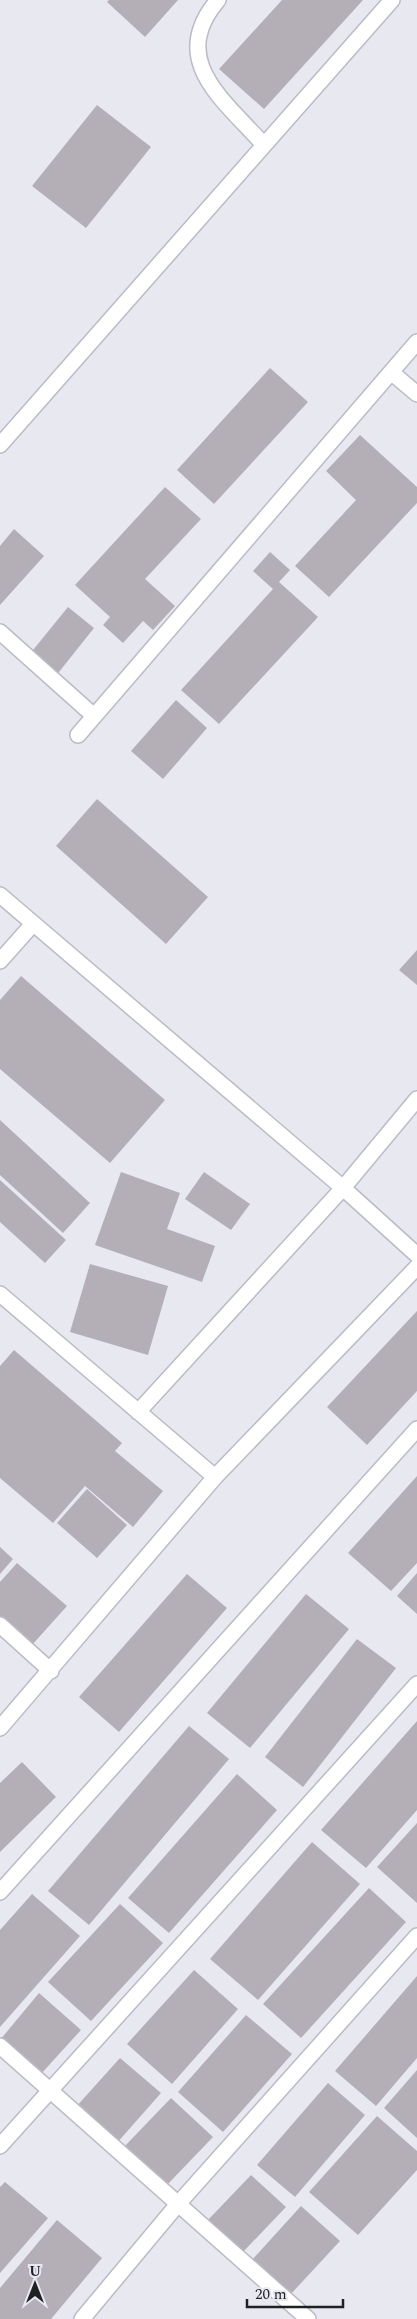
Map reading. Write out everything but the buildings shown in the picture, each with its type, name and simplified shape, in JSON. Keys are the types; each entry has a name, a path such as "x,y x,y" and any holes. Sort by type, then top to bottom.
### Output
{"lane":[{"path":"218,0 209,10 199,30 196,54 206,79 263,144"},
{"path":"0,445 263,144 392,0"},
{"path":"78,735 417,342"},
{"path":"391,372 417,394"},
{"path":"0,632 94,716"},
{"path":"0,895 32,925 343,1188 417,1255"},
{"path":"0,961 32,925"},
{"path":"138,1412 343,1188 417,1099"},
{"path":"0,1728 51,1671 215,1476 417,1267"},
{"path":"0,1294 215,1476"},
{"path":"0,1892 417,1429"},
{"path":"0,1625 51,1671"},
{"path":"0,2146 417,1684"},
{"path":"82,2319 178,2204 417,1936"},
{"path":"0,2046 308,2319"}]}
